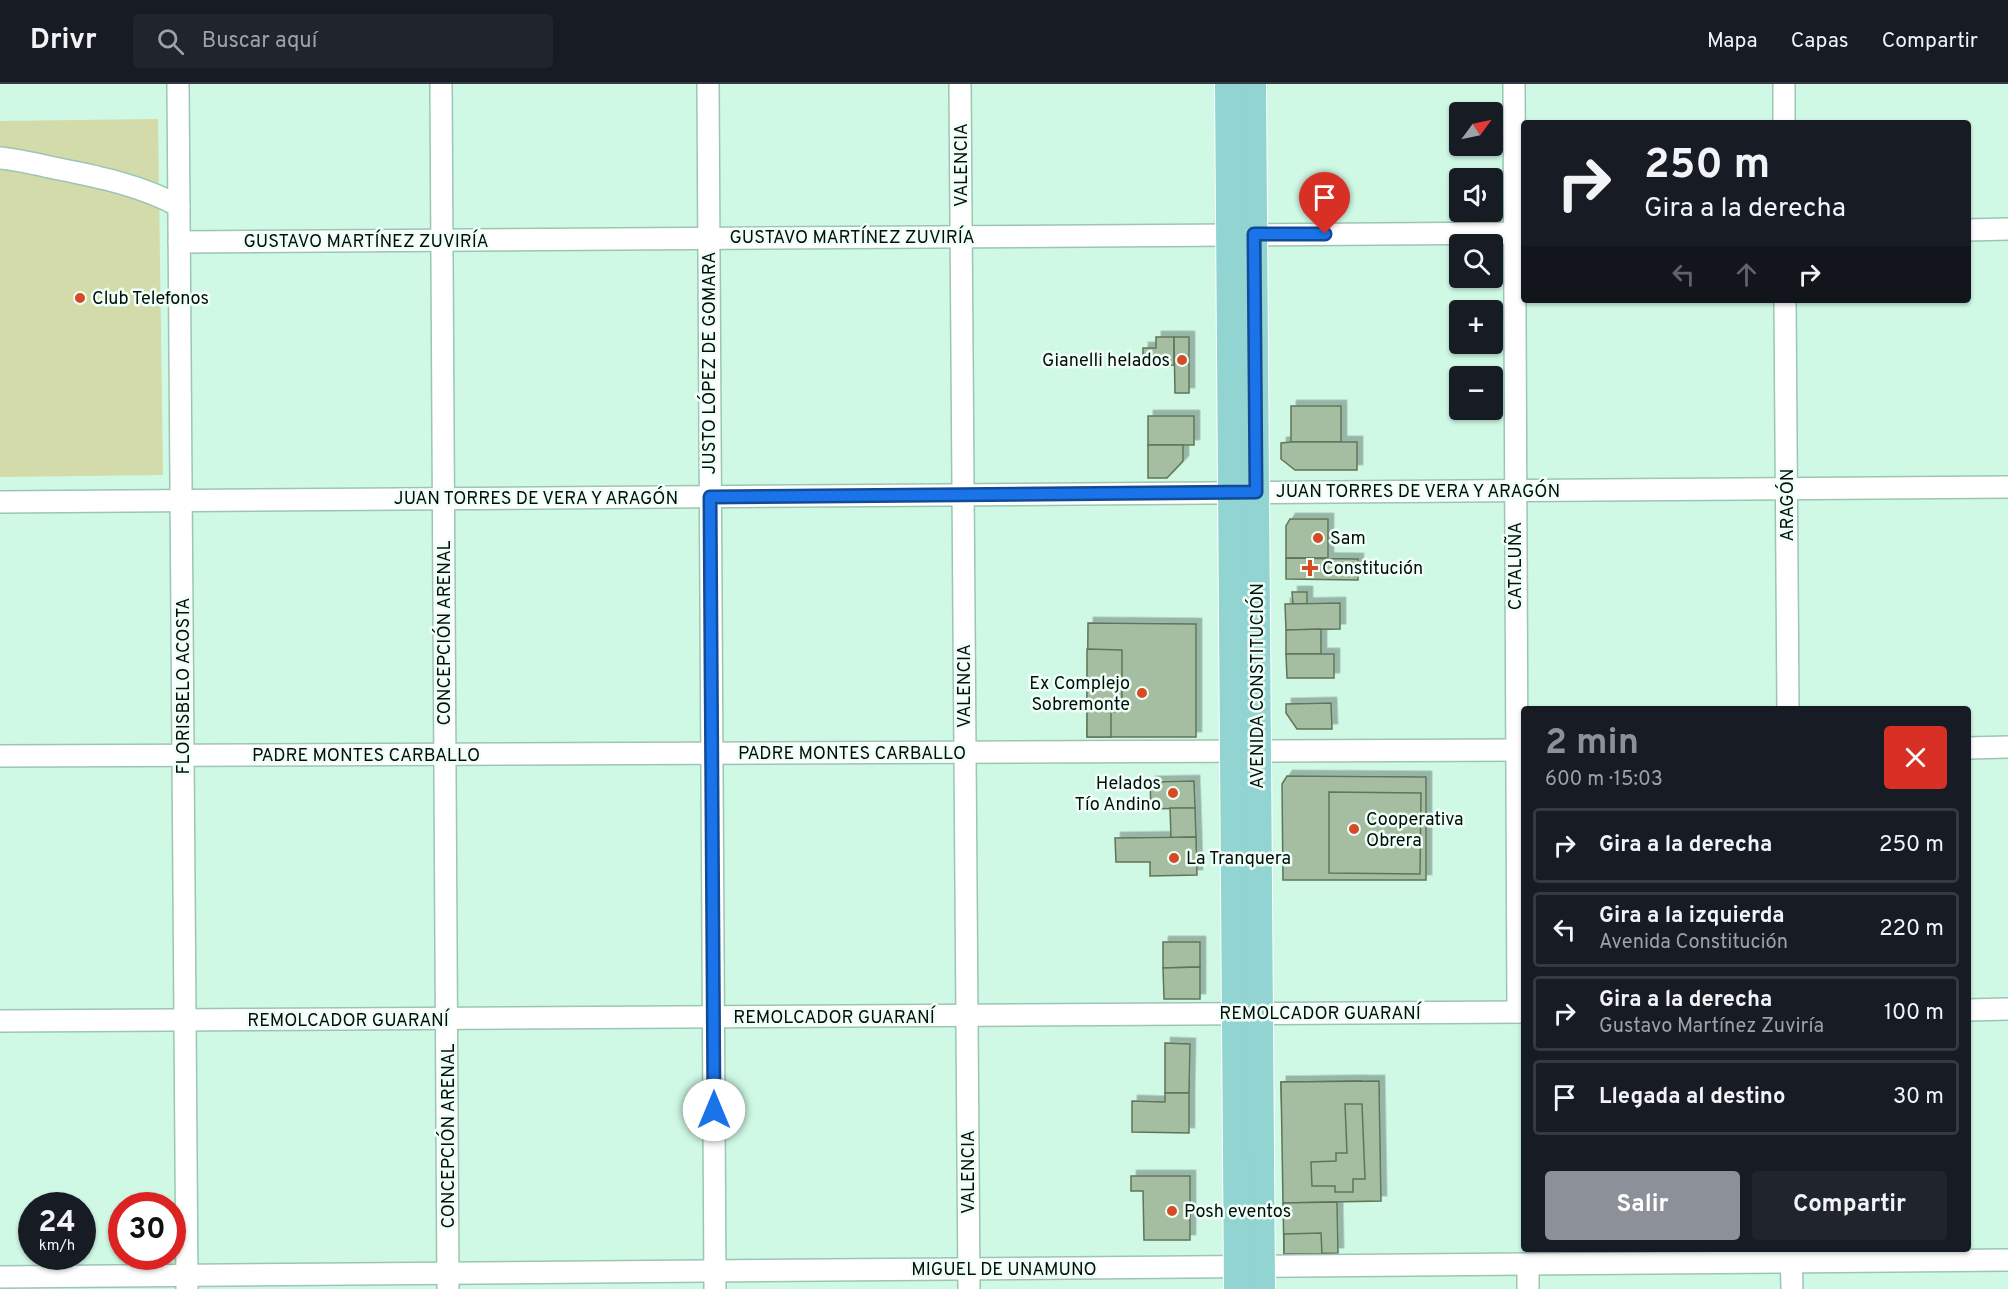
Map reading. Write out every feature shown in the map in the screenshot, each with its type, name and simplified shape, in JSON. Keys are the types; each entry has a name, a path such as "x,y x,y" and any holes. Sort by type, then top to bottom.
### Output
{"main road":[{"name":"AVENIDA CONSTITUCIÓN","path":"1228,84 1242,234 1256,492 1258,751 1237,1278"},
{"name":"AVENIDA CONSTITUCIÓN","path":"1253,84 1242,234 1231,492 1233,751 1262,1278"}],"street":[{"name":"FLORISBELO ACOSTA","path":"178,84 187,1282"},
{"name":"CONCEPCIÓN ARENAL","path":"441,84 448,1281"},
{"name":"JUSTO LÓPEZ DE GOMARA","path":"708,84 715,1280"},
{"name":"VALENCIA","path":"960,84 968,1279"},
{"name":"CATALUÑA","path":"1514,84 1519,233 1515,490 1520,750 1521,1012"},
{"path":"1784,84 1784,120"},
{"path":"0,158 90,175 157,194 179,206"},
{"path":"1971,230 2008,229"},
{"name":"GUSTAVO MARTÍNEZ ZUVIRÍA","path":"179,242 1519,233"},
{"name":"ARAGÓN","path":"1785,303 1788,706"},
{"name":"JUAN TORRES DE VERA Y ARAGÓN","path":"0,502 2008,486"},
{"path":"1971,748 2008,747"},
{"name":"PADRE MONTES CARBALLO","path":"0,756 1520,750"},
{"path":"1971,1010 2008,1010"},
{"name":"REMOLCADOR GUARANÍ","path":"0,1021 1521,1012"},
{"path":"1791,1256 1792,1289"},
{"name":"MIGUEL DE UNAMUNO","path":"0,1277 187,1282 1262,1278 1528,1265 1791,1256 2008,1260"},
{"path":"1528,1265 1528,1289"}],"green space":[{"name":"Club Telefonos","path":"158,119 163,475 0,477 0,121"}],"building":[{"path":"1156,337 1174,337 1174,365 1155,366 1155,355 1143,355 1143,348 1156,348"},
{"path":"1174,337 1189,337 1189,393 1175,393"},
{"path":"1291,406 1341,406 1341,442 1291,442"},
{"path":"1148,416 1194,416 1194,445 1148,445"},
{"path":"1357,442 1357,470 1295,470 1281,459 1281,443"},
{"path":"1148,445 1183,445 1183,461 1167,478 1148,478"},
{"path":"1290,519 1328,519 1328,558 1286,558 1286,526"},
{"path":"1286,558 1358,559 1358,580 1286,579"},
{"path":"1292,592 1307,592 1307,604 1293,604"},
{"path":"1340,603 1340,629 1286,630 1285,604"},
{"name":"Ex Complejo Sobremonte","path":"1088,623 1196,624 1196,737 1087,737"},
{"path":"1321,629 1321,654 1286,654 1286,630"},
{"path":"1087,649 1122,650 1122,699 1115,699 1114,712 1111,711 1111,737 1087,737"},
{"path":"1286,654 1334,654 1334,678 1287,678"},
{"path":"1331,703 1332,729 1297,729 1286,713 1286,704"},
{"name":"Cooperativa Obrera","path":"1287,776 1426,777 1426,880 1283,880 1282,784"},
{"path":"1194,781 1195,808 1151,809 1150,782"},
{"path":"1329,792 1421,793 1420,874 1329,873"},
{"path":"1170,808 1195,808 1196,837 1171,838"},
{"path":"1196,837 1197,875 1150,876 1150,862 1116,862 1115,838"},
{"path":"1163,942 1200,942 1200,967 1163,968"},
{"path":"1200,967 1200,999 1164,999 1163,968"},
{"path":"1165,1043 1190,1044 1189,1093 1165,1093"},
{"path":"1361,1081 1362,1104 1327,1105 1327,1110 1310,1111 1310,1120 1282,1120 1281,1082"},
{"path":"1379,1081 1381,1201 1283,1203 1281,1082"},
{"path":"1165,1093 1189,1093 1189,1133 1132,1132 1132,1101 1165,1102"},
{"path":"1345,1104 1362,1104 1365,1179 1353,1179 1353,1192 1335,1192 1335,1186 1312,1186 1311,1162 1336,1161 1336,1153 1347,1153"},
{"path":"1131,1176 1190,1176 1190,1240 1144,1240 1143,1191 1131,1191"},
{"path":"1337,1202 1338,1253 1284,1254 1283,1203"},
{"path":"1321,1233 1322,1254 1284,1254 1284,1234"}],"place":[{"name":"Club Telefonos","path":"80,298"},
{"name":"Gianelli helados","path":"1182,360"},
{"name":"Sam","path":"1318,538"},
{"name":"Constitución","path":"1310,568"},
{"name":"Ex Complejo Sobremonte","path":"1142,693"},
{"name":"Helados Tío Andino","path":"1173,793"},
{"name":"Cooperativa Obrera","path":"1354,829"},
{"name":"La Tranquera","path":"1174,858"},
{"name":"Posh eventos","path":"1172,1211"}],"route":[{"path":"714,1110 710,497 1256,492 1254,234 1325,234"}]}
